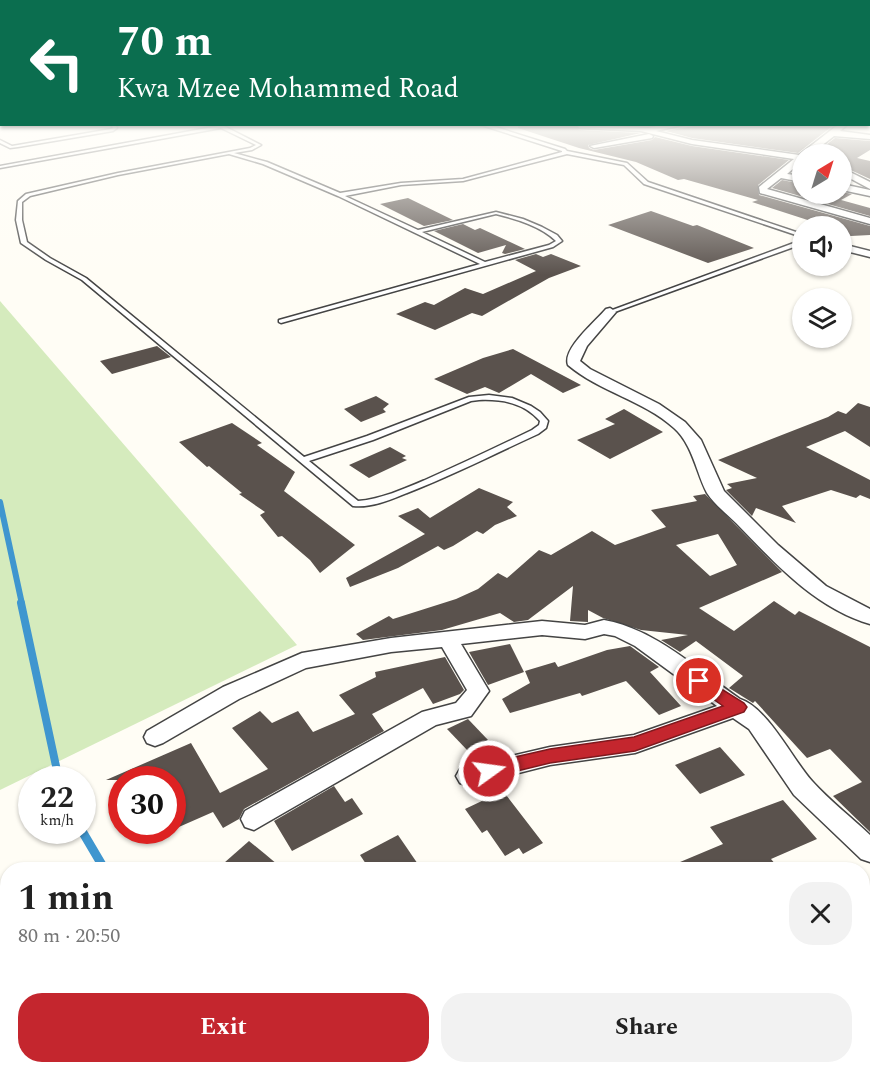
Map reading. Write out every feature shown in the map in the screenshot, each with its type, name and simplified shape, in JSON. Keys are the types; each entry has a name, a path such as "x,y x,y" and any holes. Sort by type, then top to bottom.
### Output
{"street":[{"path":"792,177 779,175 762,189 870,221"},
{"path":"852,176 868,183"},
{"path":"852,184 868,183"},
{"path":"852,188 870,193"},
{"path":"852,250 870,254"},
{"path":"610,312 597,330 584,340 573,355 573,362 585,372 654,407 680,425 693,440 716,493 772,549 819,591 870,617"},
{"path":"155,737 231,693 302,661 391,645 542,628 585,632 604,627 620,630 642,641 738,707 757,723 803,788 870,851"},
{"path":"254,819 430,718 463,710 478,691 448,640"},
{"path":"468,776 550,756 635,744 738,707"}],"lane":[{"path":"118,174 28,195 20,201 19,220 24,243 48,260 84,279 356,504 364,506 377,502 426,482 524,437 543,426 544,421 538,412 526,405 513,400 485,396 469,399 370,438 303,460"},
{"path":"292,174 483,263"},
{"path":"340,195 401,184 463,180 487,174"},
{"path":"636,174 646,183 792,233"},
{"path":"281,321 483,263 551,246 559,241 509,215 496,213 417,232"},
{"path":"610,312 792,246"}],"green space":[{"path":"0,301 297,645 49,766 18,766 18,781 0,790"}],"building":[{"path":"664,174 772,174 758,185 759,195 834,216 795,216 752,202 758,200 684,179 678,180"},
{"path":"859,174 870,174 870,179"},
{"path":"782,180 792,182 792,194 772,188"},
{"path":"408,198 453,220 424,226 380,204"},
{"path":"852,203 870,208 870,216 828,204"},
{"path":"651,211 693,226 697,225 754,248 708,263 608,225"},
{"path":"852,221 870,226 870,235 852,236"},
{"path":"463,224 475,230 480,228 525,249 505,254 502,253 506,245 478,253 434,231"},
{"path":"536,254 543,257 551,254 581,266 549,278 482,316 472,313 435,330 396,314 425,302 434,305 465,288 483,294 536,271 515,260"},
{"path":"157,346 171,357 112,374 100,361"},
{"path":"513,349 581,385 563,393 531,374 499,393 485,387 467,394 434,379 483,358"},
{"path":"376,396 389,404 383,409 386,412 361,422 344,409"},
{"path":"858,403 870,407 870,447 845,431 806,447 870,480 870,499 860,495 856,498 831,490 782,506 796,523 756,508 752,516 726,490 732,488 727,484 757,478 718,460 838,411 846,414"},
{"path":"624,409 663,432 610,459 577,440 615,424 605,419"},
{"path":"232,423 262,443 257,445 295,472 284,491 355,545 320,573 310,560 282,536 278,537 260,515 265,512 239,494 242,493 209,466 207,467 179,442"},
{"path":"390,447 406,456 402,458 407,460 369,478 349,465"},
{"path":"479,488 513,502 507,507 517,516 495,525 483,534 477,531 444,550 438,546 398,568 350,587 346,578 425,534 398,516 418,508 430,518"},
{"path":"705,494 782,572 699,608 734,631 774,601 795,615 799,611 870,647 870,832 833,796 862,782 830,749 807,758 755,701 753,703 729,688 743,676 696,641 680,652 661,640 688,635 641,630 603,618 588,610 588,622 570,621 573,586 528,620 514,622 500,613 442,630 363,640 356,634 389,616 393,619 456,599 478,589 498,573 507,578 539,550 551,555 592,531 615,545 666,527 651,510 697,501 693,496","holes":["718,534 737,565 710,576 676,545"]},
{"path":"510,644 524,672 488,685 469,652"},
{"path":"630,646 659,667 650,672 681,706 659,715 626,681 582,696 580,693 510,713 502,699 530,683 525,671 555,662 558,667 607,650"},
{"path":"445,657 464,690 460,694 433,704 423,688 372,714 384,731 244,809 239,819 223,828 213,812 186,824 186,766 138,766 191,743 220,793 268,769 232,728 260,711 272,723 298,711 313,732 355,714 339,695 376,677 375,672"},
{"path":"468,719 488,740 468,751 447,729"},
{"path":"720,747 745,775 700,794 675,765"},
{"path":"334,786 345,802 352,798 363,814 292,851 274,821"},
{"path":"503,791 543,843 523,854 519,848 505,856 487,830 482,833 465,809"},
{"path":"783,800 817,839 771,859 774,862 680,862 723,844 710,827"},
{"path":"398,835 417,862 365,862 360,855"},
{"path":"249,841 274,862 225,862"}],"waterway":[{"path":"0,502 22,604"},
{"path":"21,603 56,766"},
{"path":"90,844 100,862"}],"route":[{"path":"489,771 550,756 635,744 738,707 699,681"}]}
